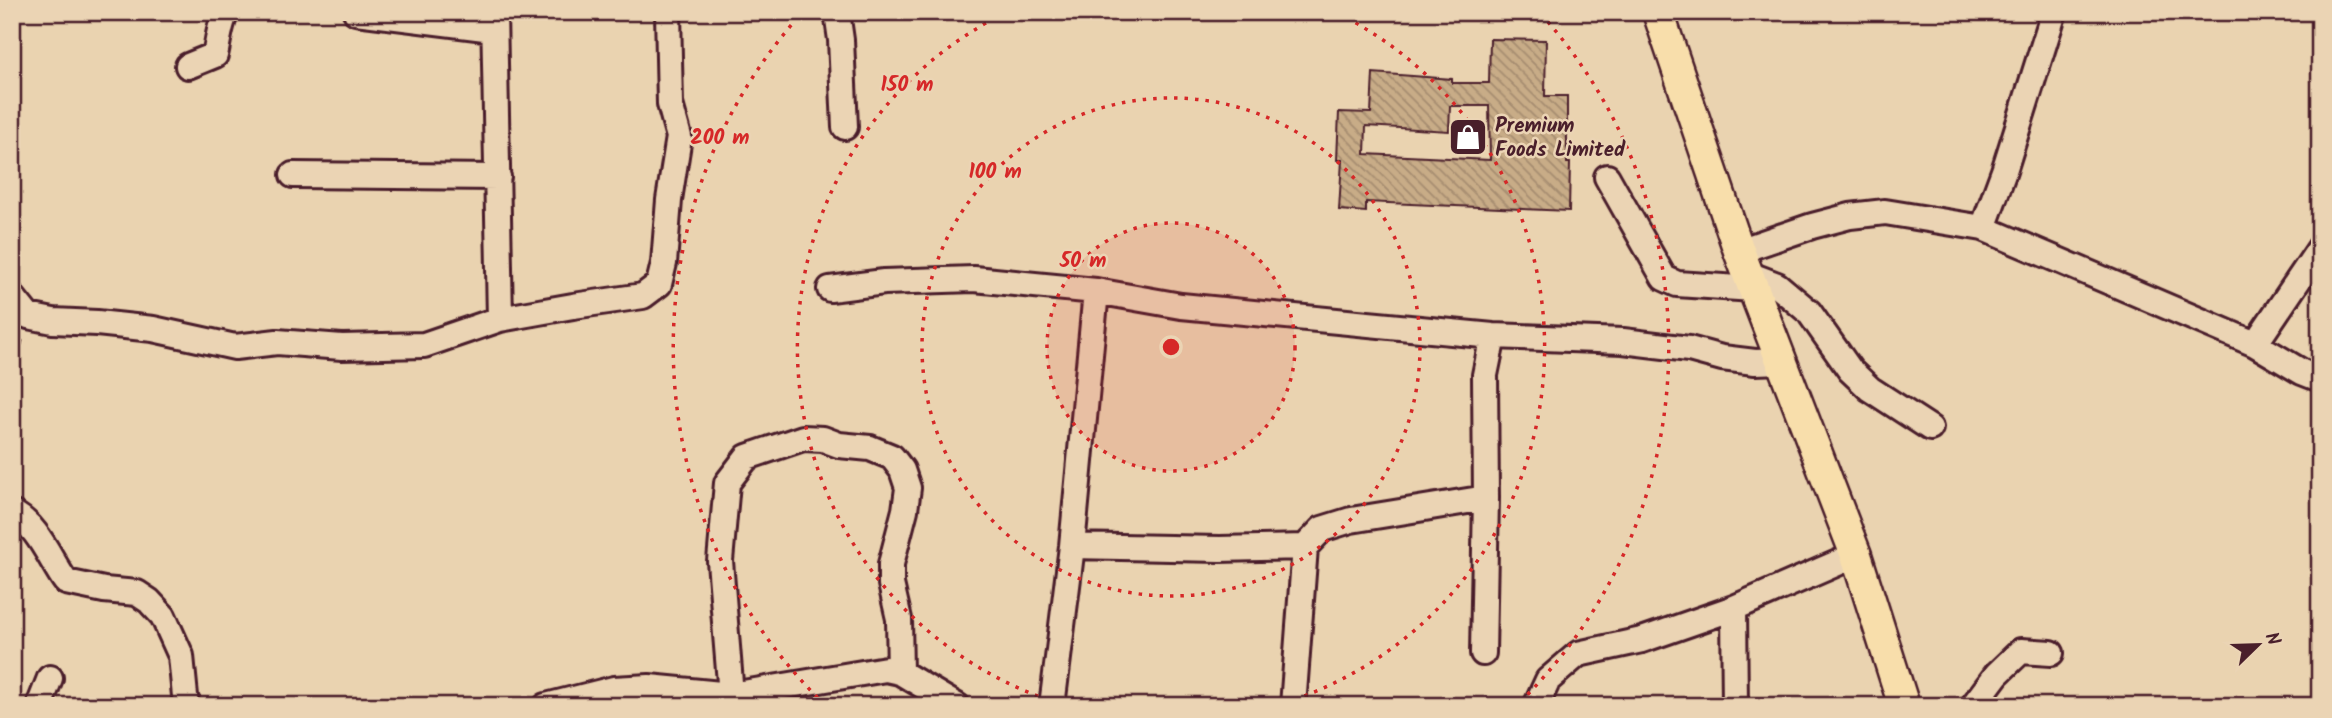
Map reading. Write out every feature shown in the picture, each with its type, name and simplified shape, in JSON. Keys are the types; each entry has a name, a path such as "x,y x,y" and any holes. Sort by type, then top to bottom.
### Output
{"main road":[{"path":"1658,12 1747,272 1856,555 1904,706"}],"street":[{"path":"188,66 215,55 223,18 227,12"},
{"path":"356,12 493,21 500,320"},
{"path":"12,296 28,316 53,321 153,330 235,346 277,342 342,347 424,345 500,320 643,296 659,284 664,263 669,200 679,136 670,104 668,12"},
{"path":"836,12 841,40 845,127"},
{"path":"1983,228 2004,172 2054,12"},
{"path":"293,175 498,177"},
{"path":"1607,177 1664,278 1677,284 1747,272 1812,226 1850,216 1885,212 1930,218 1983,228 2255,344 2302,372 2320,379"},
{"path":"2255,344 2320,248"},
{"path":"1747,272 1777,285 1809,312 1850,370 1870,389 1930,428"},
{"path":"830,289 884,282 974,279 1096,292 1181,306 1493,336 1623,341 1689,349 1722,358 1755,362 1782,361"},
{"path":"1052,706 1072,546 1096,292"},
{"path":"1483,653 1485,375 1493,336"},
{"path":"731,695 720,561 727,483 747,457 803,438 870,448 892,457 902,470 908,488 891,564 891,584 900,619 900,672"},
{"path":"1293,706 1304,547 1322,529 1351,520 1486,498"},
{"path":"12,513 21,517 38,537 66,582 137,593 163,616 181,656 186,706"},
{"path":"1072,546 1220,549 1304,547"},
{"path":"1536,706 1548,680 1578,654 1642,640 1734,608 1856,555"},
{"path":"1734,608 1735,706"},
{"path":"1973,706 1997,674 2021,651 2051,653"},
{"path":"546,706 614,689 649,687 731,695 886,669 900,672 957,706"},
{"path":"39,706 50,678"}],"path":[{"path":"12,384 28,316"}],"building":[{"path":"1490,39 1546,40 1545,96 1567,96 1569,211 1366,202 1366,212 1339,210 1342,160 1337,160 1339,112 1371,113 1373,73 1452,79 1452,83 1489,83","holes":["1450,106 1489,106 1490,160 1365,154 1366,126 1449,131"]}],"place":[{"name":"Premium Foods Limited","path":"1468,137"}]}
